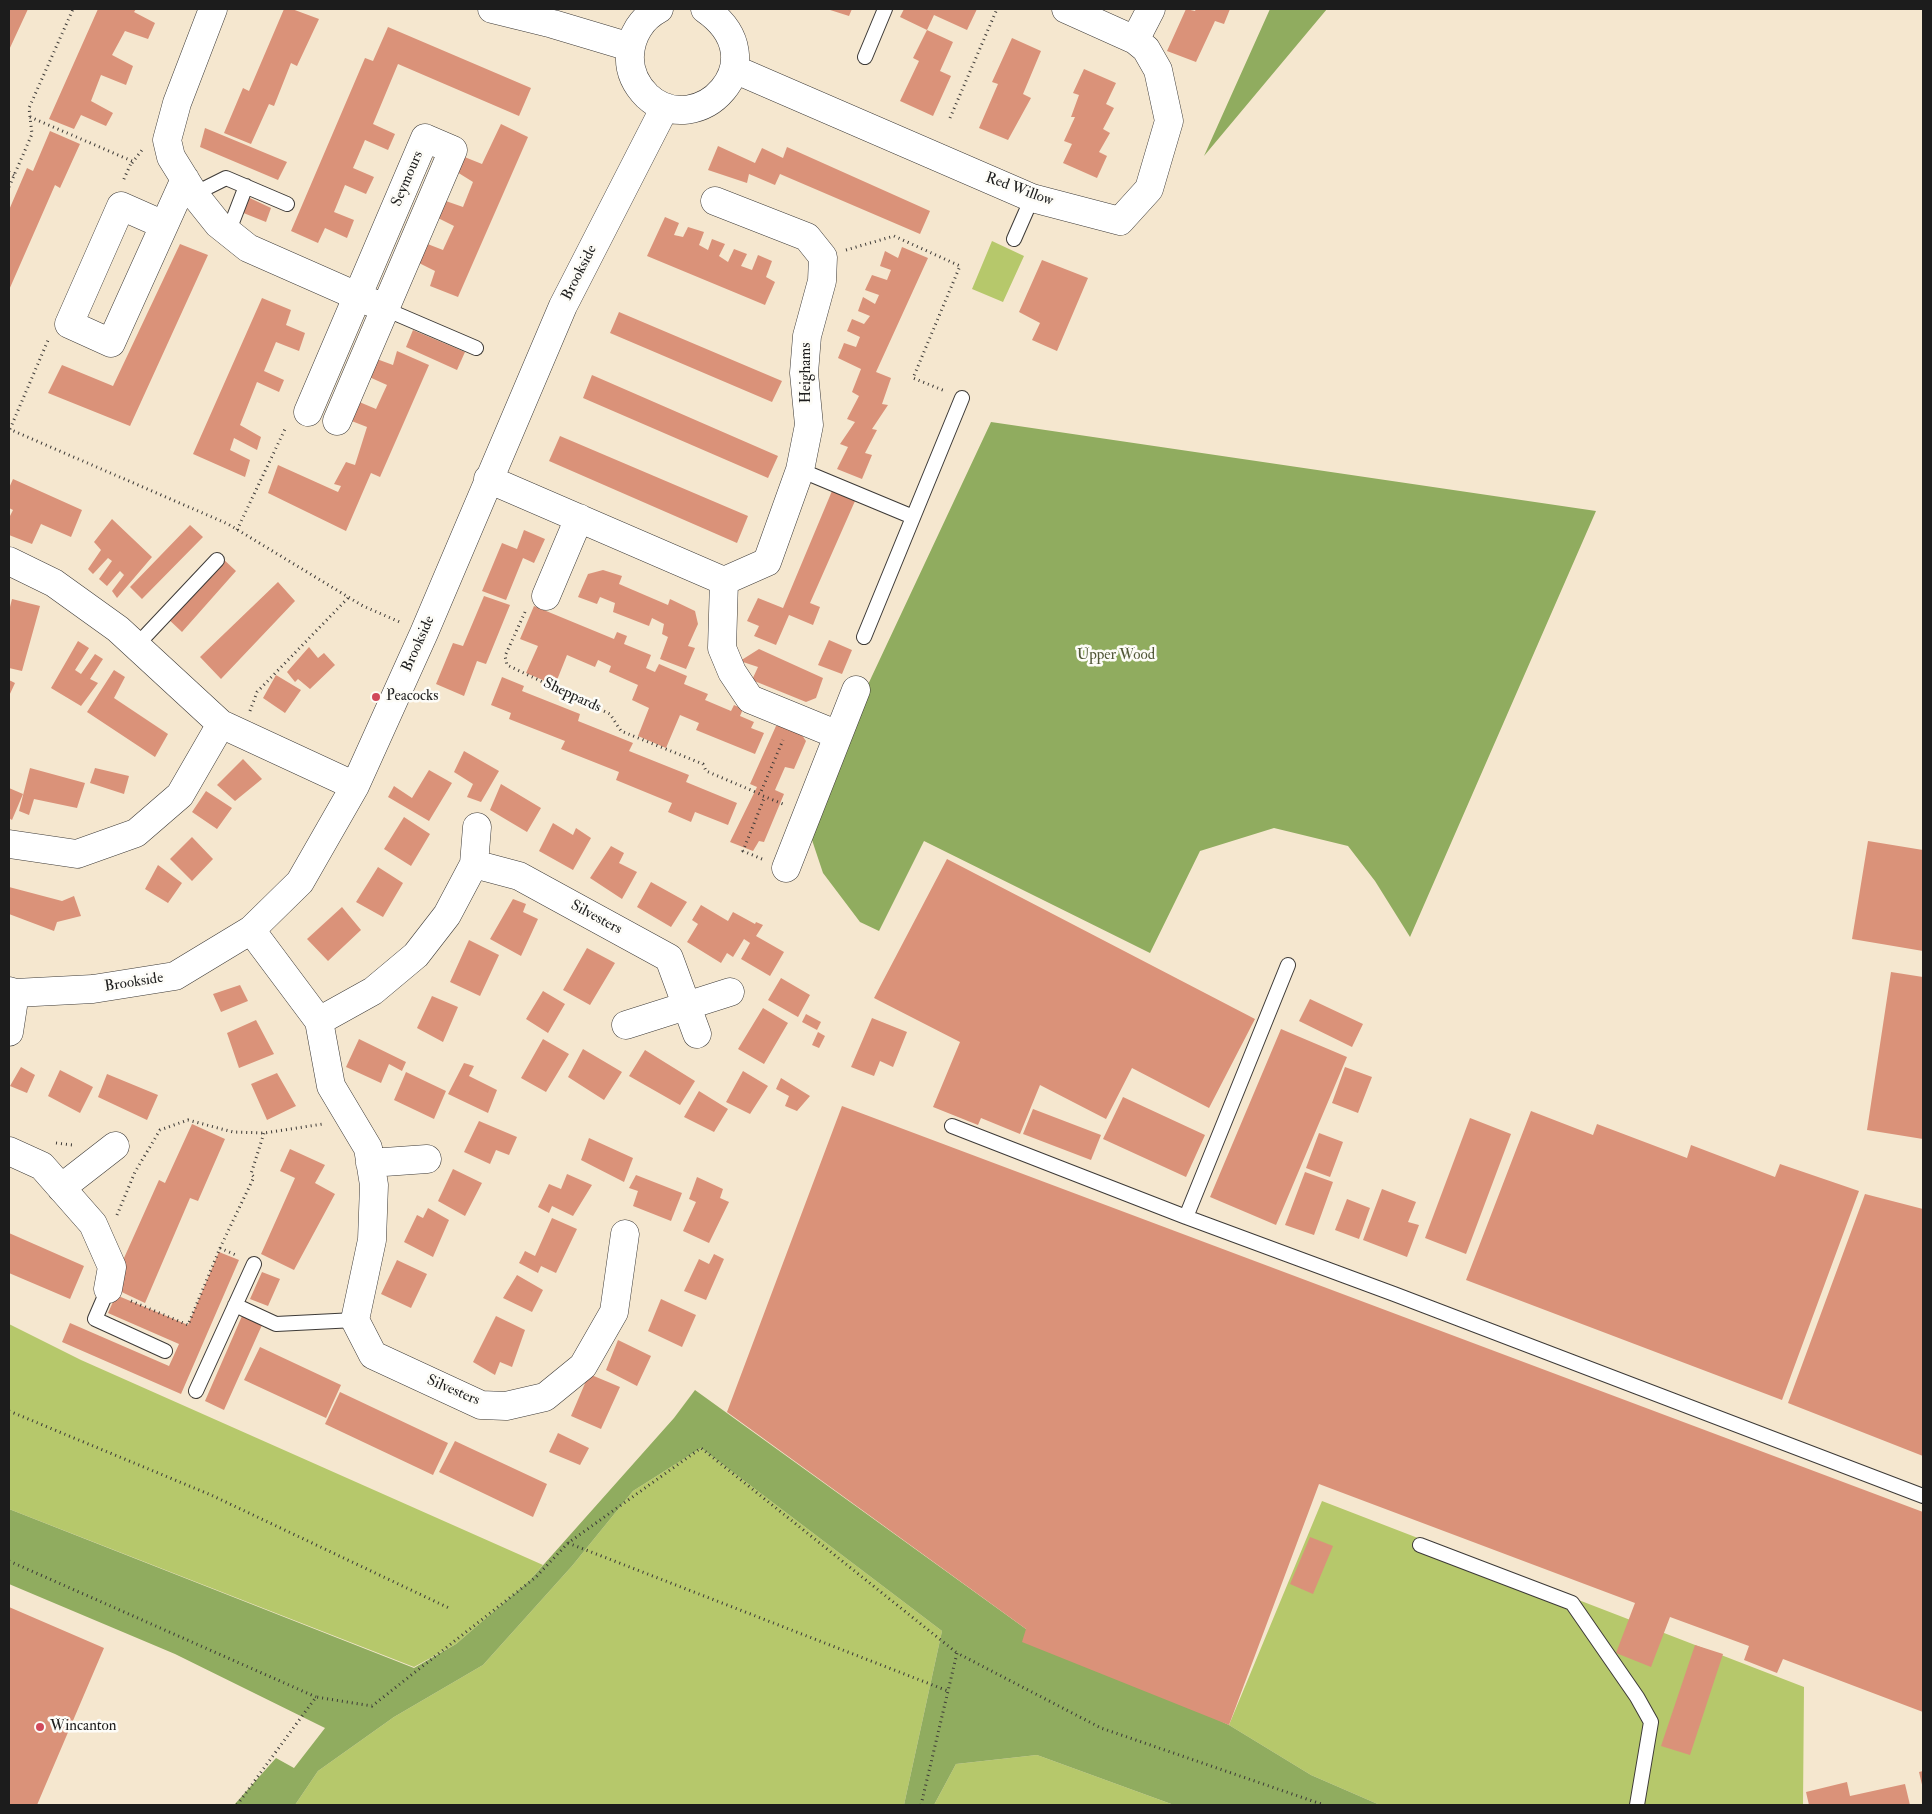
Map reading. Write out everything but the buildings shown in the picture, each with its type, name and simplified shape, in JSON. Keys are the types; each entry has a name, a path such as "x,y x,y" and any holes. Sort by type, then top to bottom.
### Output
{"street":[{"path":"213,9 177,103 167,140 171,156 189,187 228,233 248,248 385,309"},
{"path":"492,9 553,24 630,47"},
{"path":"659,9 644,19 635,32 630,47 629,62 633,76 640,89 651,100 664,107 682,109 700,107 715,98 727,85 734,69 735,51 730,33 719,18 705,9"},
{"name":"Red Willow","path":"734,69 1032,198 1120,220 1150,189 1169,122 1158,70 1146,49 1135,40 1066,9"},
{"path":"1135,40 1151,9"},
{"name":"Brookside","path":"12,992 93,989 175,976 251,930 300,882 355,786 424,633 563,306 664,107"},
{"name":"Seymours","path":"308,412 426,138 454,150 337,421"},
{"path":"164,225 122,206 69,324 111,343 164,225 189,187"},
{"path":"715,202 807,237 823,257"},
{"name":"Heighams","path":"724,582 767,562 800,470 809,425 804,372 807,336 822,281 823,257"},
{"path":"488,479 724,582 722,648 732,672 750,699 838,735"},
{"path":"546,596 578,518"},
{"path":"9,561 54,583 118,629 231,728 355,786"},
{"path":"786,868 856,690"},
{"path":"9,844 77,854 136,833 180,795 231,728"},
{"path":"319,1021 373,991 416,955 447,915 474,864 477,827"},
{"name":"Silvesters","path":"474,864 519,876 669,958 697,1034"},
{"path":"251,930 319,1021 331,1086 368,1148 374,1185 372,1240 355,1320"},
{"path":"9,1032 12,992"},
{"path":"626,1025 730,992"},
{"path":"60,1188 114,1146"},
{"path":"9,1151 42,1166 93,1224 112,1267 108,1289"},
{"path":"370,1163 427,1159"},
{"name":"Silvesters","path":"355,1320 373,1355 481,1405 506,1406 545,1397 583,1366 614,1312 625,1234"}],"lane":[{"path":"865,57 885,9"},
{"path":"189,187 226,178 286,204"},
{"path":"228,233 246,186"},
{"path":"1014,239 1032,198"},
{"path":"385,309 476,348"},
{"path":"864,637 962,398"},
{"path":"800,470 913,517"},
{"path":"136,646 217,560"},
{"path":"1186,1217 1288,965"},
{"path":"952,1126 1186,1217 1413,1301 1923,1496"},
{"path":"196,1391 254,1264"},
{"path":"108,1289 95,1319 165,1350"},
{"path":"236,1305 276,1324 355,1320"},
{"path":"1420,1545 1572,1603 1637,1697 1651,1722 1637,1805"}],"path":[{"path":"9,187 32,134 28,108 73,9"},
{"path":"950,118 997,9"},
{"path":"30,117 132,161 122,183"},
{"path":"9,172 14,175"},
{"path":"823,257 894,236 960,266 914,378 962,398"},
{"path":"69,324 52,329 9,429 228,524 363,606 424,633"},
{"path":"237,530 285,428 308,412"},
{"name":"Sheppards","path":"546,596 541,600 531,603 527,608 506,656 507,665 610,714 621,731 703,764 706,771 760,794 793,716"},
{"path":"231,728 258,692 349,597"},
{"path":"765,796 743,851 786,868"},
{"path":"96,1231 114,1223 135,1172 160,1130 188,1120 233,1132 264,1133 310,1128 350,1118"},
{"path":"108,1289 188,1325 220,1248 254,1178 251,1174 264,1133"},
{"path":"9,1411 211,1494 452,1609"},
{"path":"9,1561 316,1697 372,1706 536,1577 569,1544 701,1448 957,1654 1101,1728 1324,1805"},
{"path":"569,1544 948,1691"},
{"path":"921,1805 957,1654"},
{"path":"237,1805 316,1697"}],"green space":[{"path":"1270,9 1327,9 1204,156"},
{"path":"992,241 1024,256 1003,302 972,289"},
{"name":"Upper Wood","path":"991,422 1596,511 1410,937 1375,881 1348,846 1274,828 1200,851 1150,953 924,841 879,931 860,922 823,873 805,819"},
{"path":"9,1324 81,1360 543,1565 529,1581 456,1644 414,1667 9,1509"},
{"path":"695,1390 1026,1629 1229,1725 1311,1775 1380,1805 1174,1805 1037,1755 956,1764 934,1805 904,1805 942,1631 701,1448 633,1491 572,1566 483,1665 394,1717 318,1771 295,1805 234,1805 276,1758 294,1768 325,1728 175,1654 9,1584 9,1509 414,1668 456,1644 529,1581 674,1418"},
{"path":"701,1448 942,1631 904,1805 295,1805 318,1771 394,1717 483,1665 572,1566 633,1491"},
{"path":"1322,1501 1804,1687 1803,1805 1380,1805 1311,1775 1229,1725"},
{"path":"1037,1755 1174,1805 934,1805 956,1764"}],"place":[{"name":"Peacocks","path":"376,697"},
{"name":"Wincanton","path":"40,1727"}]}
